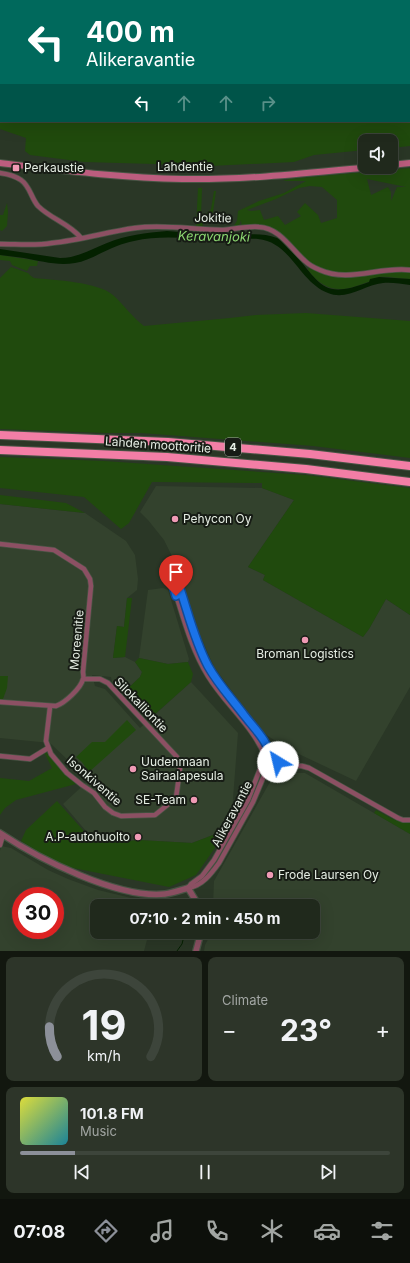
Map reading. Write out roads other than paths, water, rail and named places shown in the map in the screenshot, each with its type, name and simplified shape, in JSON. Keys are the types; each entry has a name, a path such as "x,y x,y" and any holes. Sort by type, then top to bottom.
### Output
{"highway":[{"name":"Lahden moottoritie","path":"0,435 176,443 310,454 410,466"},
{"name":"Lahden moottoritie","path":"0,450 167,457 306,469 410,482"}],"main road":[{"name":"Lahdentie","path":"0,163 116,176 182,179 268,177 358,168"},
{"path":"398,164 410,163"}],"street":[{"path":"0,173 21,180 26,184 38,206 76,232 81,238"},
{"name":"Jokitie","path":"0,244 51,244 149,226 224,230 261,227 273,231 287,241 305,262 320,270 333,274 355,275 402,269 410,270"},
{"name":"Moreenitie","path":"0,544 54,550 84,569 90,579 91,595 83,672 84,679 76,690 62,704 50,707"},
{"path":"271,759 270,753 264,741 208,666 194,634 176,577 170,569 171,579 198,658 212,682 259,744 265,756 271,759 285,765 309,768 398,818 410,820"},
{"name":"Silokalliontie","path":"84,679 100,679 108,683 177,758"},
{"path":"0,702 50,707 46,741 48,748 30,759 0,756"},
{"name":"Isonkiventie","path":"48,748 51,754 67,773 94,793 105,807 113,813 121,816 155,815 176,798 180,769 177,758"},
{"name":"Alikeravantie","path":"188,888 202,876 214,860 248,800 265,756"},
{"name":"Alikeravantie","path":"1,834 43,858 89,880 118,888 164,894 196,887 213,871 218,863 253,802 271,759"},
{"path":"0,845 1,834"},
{"path":"188,888 195,899"},
{"path":"196,951 199,939"}],"water":[{"name":"Keravanjoki","path":"167,231 231,235 260,234 277,238 322,285 330,288 340,289 353,287 369,282 370,279 379,277 410,279 410,285 383,283 376,284 349,294 335,295 328,293 318,288 309,280 279,247 258,239 146,239 132,241 86,260 68,264 49,263 0,255 0,249 67,258 79,255 121,238"}],"waterway":[{"path":"177,951 182,944 183,939"}],"place":[{"name":"Perkaustie","path":"16,168"},
{"name":"Pehycon Oy","path":"175,519"},
{"name":"Broman Logistics","path":"305,640"},
{"name":"Uudenmaan Sairaalapesula","path":"133,769"},
{"name":"SE-Team","path":"194,800"},
{"name":"A.P-autohuolto","path":"138,837"},
{"name":"Frode Laursen Oy","path":"270,875"}]}
